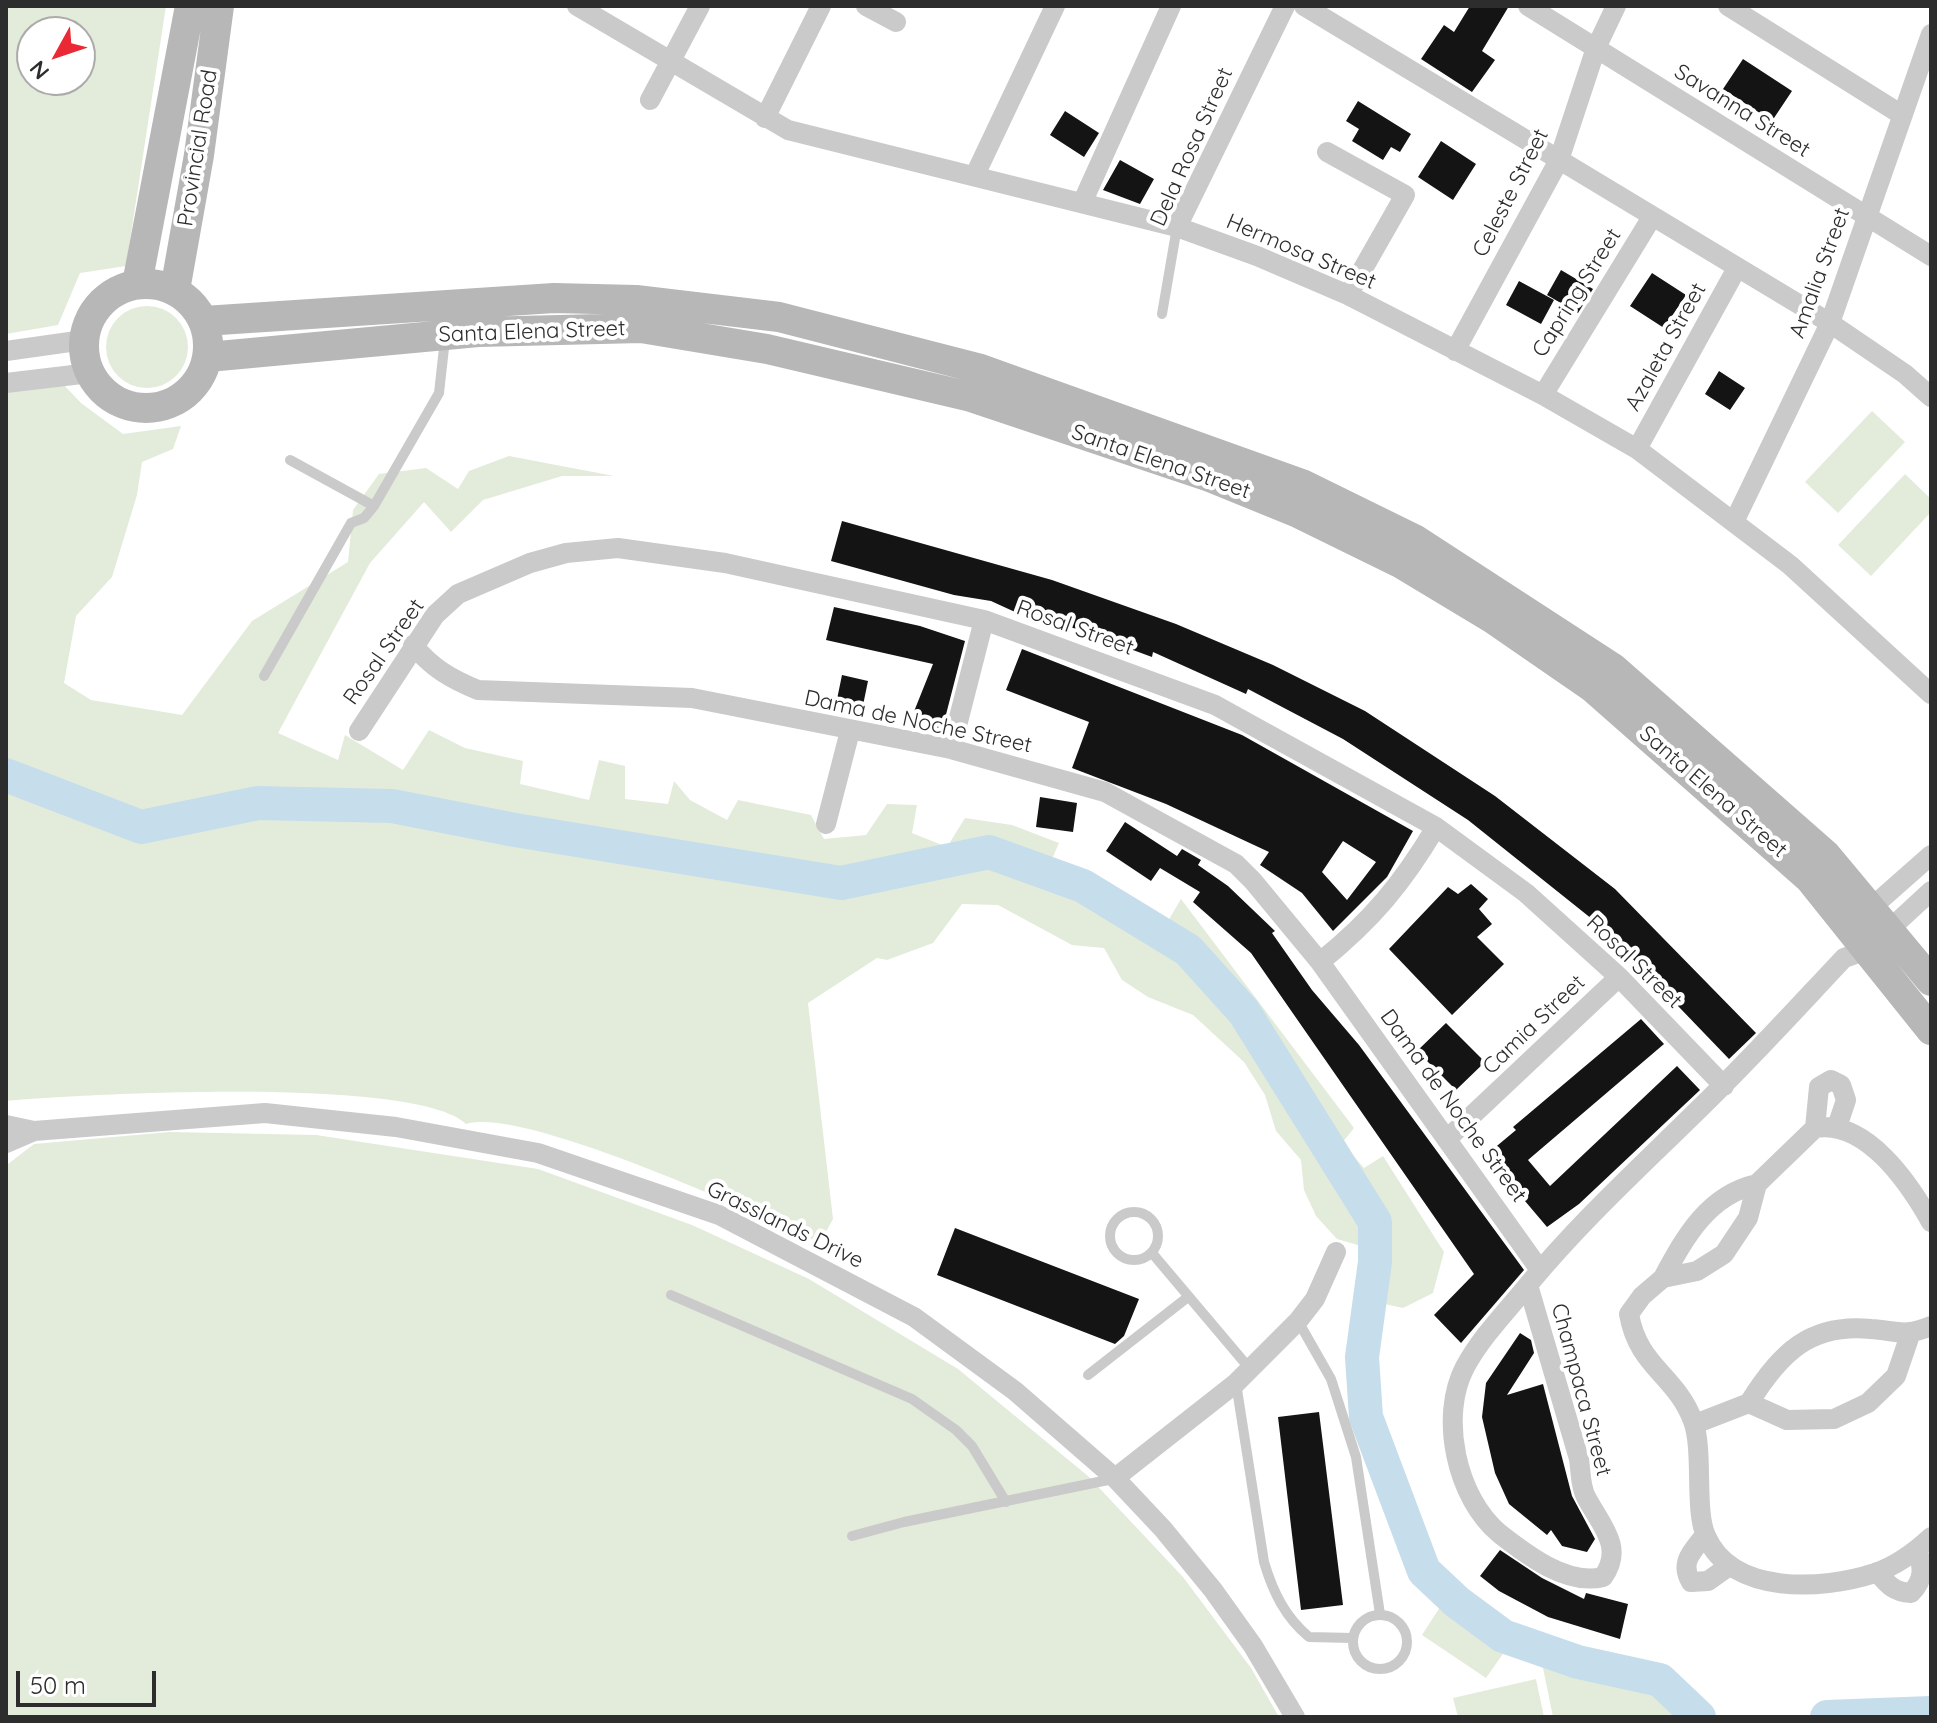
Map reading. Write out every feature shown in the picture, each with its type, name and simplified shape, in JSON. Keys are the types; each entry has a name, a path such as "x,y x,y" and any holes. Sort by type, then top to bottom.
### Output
{"street":[{"name":"Provincial Road","path":"137,284 190,6"},
{"name":"Provincial Road","path":"175,290 219,6"},
{"name":"Hermosa Street","path":"577,6 765,118 812,139 1083,201 1177,227 1257,256 1348,295 1543,395 1637,449 1735,520 1852,620 1931,694"},
{"path":"650,100 700,6"},
{"path":"765,118 821,6"},
{"path":"866,6 896,22"},
{"path":"975,175 1055,6"},
{"path":"1083,201 1171,6"},
{"name":"Dela Rosa Street","path":"1177,227 1285,6"},
{"path":"1304,6 1830,323 1905,374 1931,397"},
{"name":"Savanna Street","path":"1528,6 1931,256"},
{"name":"Celeste Street","path":"1455,351 1559,160 1596,48 1616,6"},
{"path":"1728,6 1902,115"},
{"name":"Amalia Street","path":"1735,520 1830,323 1931,34"},
{"path":"1327,152 1405,195 1348,295"},
{"name":"Capring Street","path":"1543,395 1652,217"},
{"name":"Azaleta Street","path":"1637,449 1737,268"},
{"path":"137,284 156,284 175,290 192,303 204,321 208,357 204,372 184,397 155,408 124,405 98,386 90,373 84,340 97,307 115,292 137,284"},
{"name":"Santa Elena Street","path":"204,321 554,298 636,300 779,317 981,369 1302,484 1416,540 1613,668 1826,855 1931,981"},
{"name":"Santa Elena Street","path":"208,357 446,335 641,328 767,349 971,397 1210,477 1296,512 1400,563 1493,619 1593,688 1781,849 1810,879 1854,945 1931,1030"},
{"path":"6,351 84,340"},
{"path":"6,383 90,373"},
{"name":"Rosal Street","path":"359,731 413,645 435,615 458,594 566,553 618,548 725,563 984,620 1215,705 1436,827 1526,893 1619,977 1724,1086"},
{"path":"951,749 984,620"},
{"name":"Dama de Noche Street","path":"413,645 429,663 450,678 478,690 692,698 951,749 1105,792 1236,864 1270,898 1320,962 1447,1139 1534,1278"},
{"path":"826,824 850,731"},
{"path":"1320,962 1384,906 1436,827"},
{"path":"1534,1278 1588,1217 1724,1086 1880,917 1931,855"},
{"path":"1854,945 1880,917 1931,891"},
{"name":"Camia Street","path":"1447,1139 1619,977"},
{"path":"1663,1278 1697,1271 1724,1254 1748,1218 1757,1184 1815,1128 1819,1087 1831,1080 1841,1085 1846,1100 1837,1127"},
{"name":"Grasslands Drive","path":"7,1136 34,1131 265,1113 396,1127 538,1153 719,1215 914,1317 1015,1391 1115,1478 1163,1529 1213,1590 1253,1646 1295,1717"},
{"path":"1815,1128 1837,1127 1860,1137 1884,1159 1919,1201 1931,1222"},
{"path":"1757,1184 1739,1188 1716,1202 1693,1226 1663,1278 1642,1296 1629,1314 1632,1333 1642,1355 1682,1395 1695,1424 1705,1535 1729,1566 1753,1579 1794,1583 1833,1582 1877,1572 1924,1543"},
{"path":"1115,1478 1243,1376 1298,1321 1315,1299 1336,1252"},
{"name":"Champaca Street","path":"1534,1278 1579,1459 1581,1483 1611,1538 1610,1568 1603,1577 1591,1580 1531,1559 1495,1530 1470,1495 1457,1456 1452,1412 1464,1369 1490,1328 1534,1278"},
{"path":"1695,1424 1749,1403 1780,1361 1815,1334 1849,1327 1910,1335 1931,1326"},
{"path":"1749,1403 1787,1420 1834,1419 1868,1403 1896,1376 1910,1335"},
{"path":"1705,1535 1685,1563 1685,1571 1691,1582 1708,1581 1729,1566"},
{"path":"1877,1572 1888,1585 1911,1593 1921,1583 1924,1543"}],"lane":[{"name":"Dela Rosa Street","path":"1162,314 1177,227"},
{"path":"264,676 351,523 364,518 374,506 439,393 446,335"},
{"path":"290,460 374,506"},
{"path":"1138,1212 1151,1219 1158,1232 1152,1253 1139,1261 1117,1254 1110,1233 1117,1219 1138,1212"},
{"path":"1152,1253 1188,1297 1243,1376 1270,1582 1293,1624 1309,1637 1353,1638"},
{"path":"671,1295 912,1399 956,1430 972,1446 1006,1502"},
{"path":"1088,1375 1188,1297"},
{"path":"1298,1321 1331,1379 1356,1457 1380,1614"},
{"path":"852,1536 904,1522 1115,1478"},
{"path":"1380,1614 1402,1626 1407,1638 1405,1651 1398,1662 1386,1668 1374,1668 1362,1662 1355,1651 1353,1638 1358,1626 1367,1618 1380,1614"}],"green space":[{"path":"6,6 166,6 126,266 80,273 58,325 6,334"},
{"path":"139,306 155,306 170,313 181,324 188,347 185,363 176,376 155,388 139,388 124,381 113,370 106,355 106,339 113,324 124,313"},
{"path":"62,383 81,403 123,434 181,426 173,449 142,462 137,495 112,577 76,616 64,683 91,700 182,715 252,621 348,562 353,510 379,474 426,468 458,489 469,471 509,456 614,476 562,476 483,500 451,532 424,502 370,563 278,733 338,760 345,735 403,770 429,730 465,748 523,761 520,784 589,800 599,760 625,766 625,799 668,804 674,781 690,800 727,820 738,800 811,815 824,839 866,835 887,804 917,805 912,833 947,847 965,818 1012,825 1059,843 1052,859 1090,876 1168,921 1181,899 1354,1128 1342,1143 1364,1168 1383,1156 1444,1252 1433,1293 1403,1308 1380,1303 1361,1246 1337,1239 1316,1216 1304,1190 1301,1160 1276,1131 1265,1095 1244,1062 1193,1015 1148,997 1122,980 1104,948 1072,945 998,905 962,904 933,943 887,960 877,958 808,1003 833,1219 820,1243 696,1188 586,1146 495,1123 466,1124 435,1109 384,1099 246,1092 6,1101 6,391"},
{"path":"1872,411 1905,442 1838,513 1805,482"},
{"path":"1905,474 1931,499 1931,512 1871,576 1838,545"},
{"path":"170,1132 316,1135 538,1169 692,1225 809,1279 958,1369 1088,1476 1183,1577 1251,1668 1279,1717 6,1717 8,1164 34,1144"},
{"path":"1442,1604 1507,1648 1486,1678 1422,1635"},
{"path":"1541,1658 1657,1693 1697,1717 1553,1717"},
{"path":"1536,1679 1544,1717 1458,1717 1453,1698"}],"building":[{"path":"1470,6 1509,6 1482,51 1495,60 1472,92 1421,59 1444,25 1454,32"},
{"path":"1743,59 1792,91 1772,121 1723,89"},
{"path":"1358,101 1411,134 1400,152 1391,147 1383,160 1352,141 1359,129 1346,121"},
{"path":"1065,111 1099,133 1084,157 1050,135"},
{"path":"1441,141 1476,164 1453,200 1418,177"},
{"path":"1120,160 1154,179 1140,204 1103,190"},
{"path":"1561,270 1593,289 1578,313 1547,295"},
{"path":"1652,273 1686,295 1664,328 1630,306"},
{"path":"1519,281 1554,300 1541,324 1506,305"},
{"path":"1719,371 1745,388 1730,410 1705,394"},
{"path":"842,521 1052,580 1176,624 1273,665 1365,711 1495,796 1615,889 1756,1033 1729,1059 1602,927 1468,820 1343,739 1248,689 1246,694 1153,652 1152,657 1016,607 1015,612 991,601 954,595 831,561"},
{"path":"834,607 920,626 965,641 942,730 911,719 933,664 826,640"},
{"path":"1022,649 1242,735 1413,831 1387,877 1333,931 1302,893 1260,865 1269,852 1166,804 1072,768 1089,722 1006,690","holes":["1343,841 1376,862 1347,900 1322,872"]},
{"path":"842,675 868,681 861,715 835,709"},
{"path":"1040,797 1077,803 1073,832 1036,827"},
{"path":"1125,822 1177,856 1182,849 1201,860 1198,865 1228,886 1275,931 1272,933 1312,990 1359,1045 1524,1270 1461,1343 1434,1315 1474,1274 1251,953 1193,902 1200,892 1160,868 1151,881 1106,851"},
{"path":"1471,884 1488,899 1479,909 1492,924 1477,937 1504,964 1452,1015 1389,949 1448,887 1458,894"},
{"path":"1641,1019 1664,1044 1528,1160 1550,1186 1677,1066 1700,1090 1579,1204 1547,1227 1486,1155 1516,1130 1513,1127"},
{"path":"1446,1023 1485,1062 1456,1090 1417,1051"},
{"path":"955,1228 1139,1299 1124,1336 1115,1344 937,1275"},
{"path":"1520,1333 1531,1340 1534,1353 1507,1395 1543,1384 1572,1496 1595,1539 1587,1552 1562,1546 1551,1530 1547,1535 1509,1504 1495,1473 1482,1417 1486,1383"},
{"path":"1319,1412 1343,1605 1301,1610 1278,1417"},
{"path":"1500,1550 1542,1578 1584,1599 1586,1593 1628,1604 1620,1639 1548,1617 1499,1591 1480,1576"}],"waterway":[{"path":"6,775 141,827 258,803 392,806 515,830 841,883 989,852 1083,886 1188,950 1244,1012 1375,1222 1375,1262 1362,1357 1366,1417 1424,1571 1457,1602 1503,1636 1578,1662 1660,1680 1699,1717"},
{"path":"1827,1717 1931,1713"}]}
